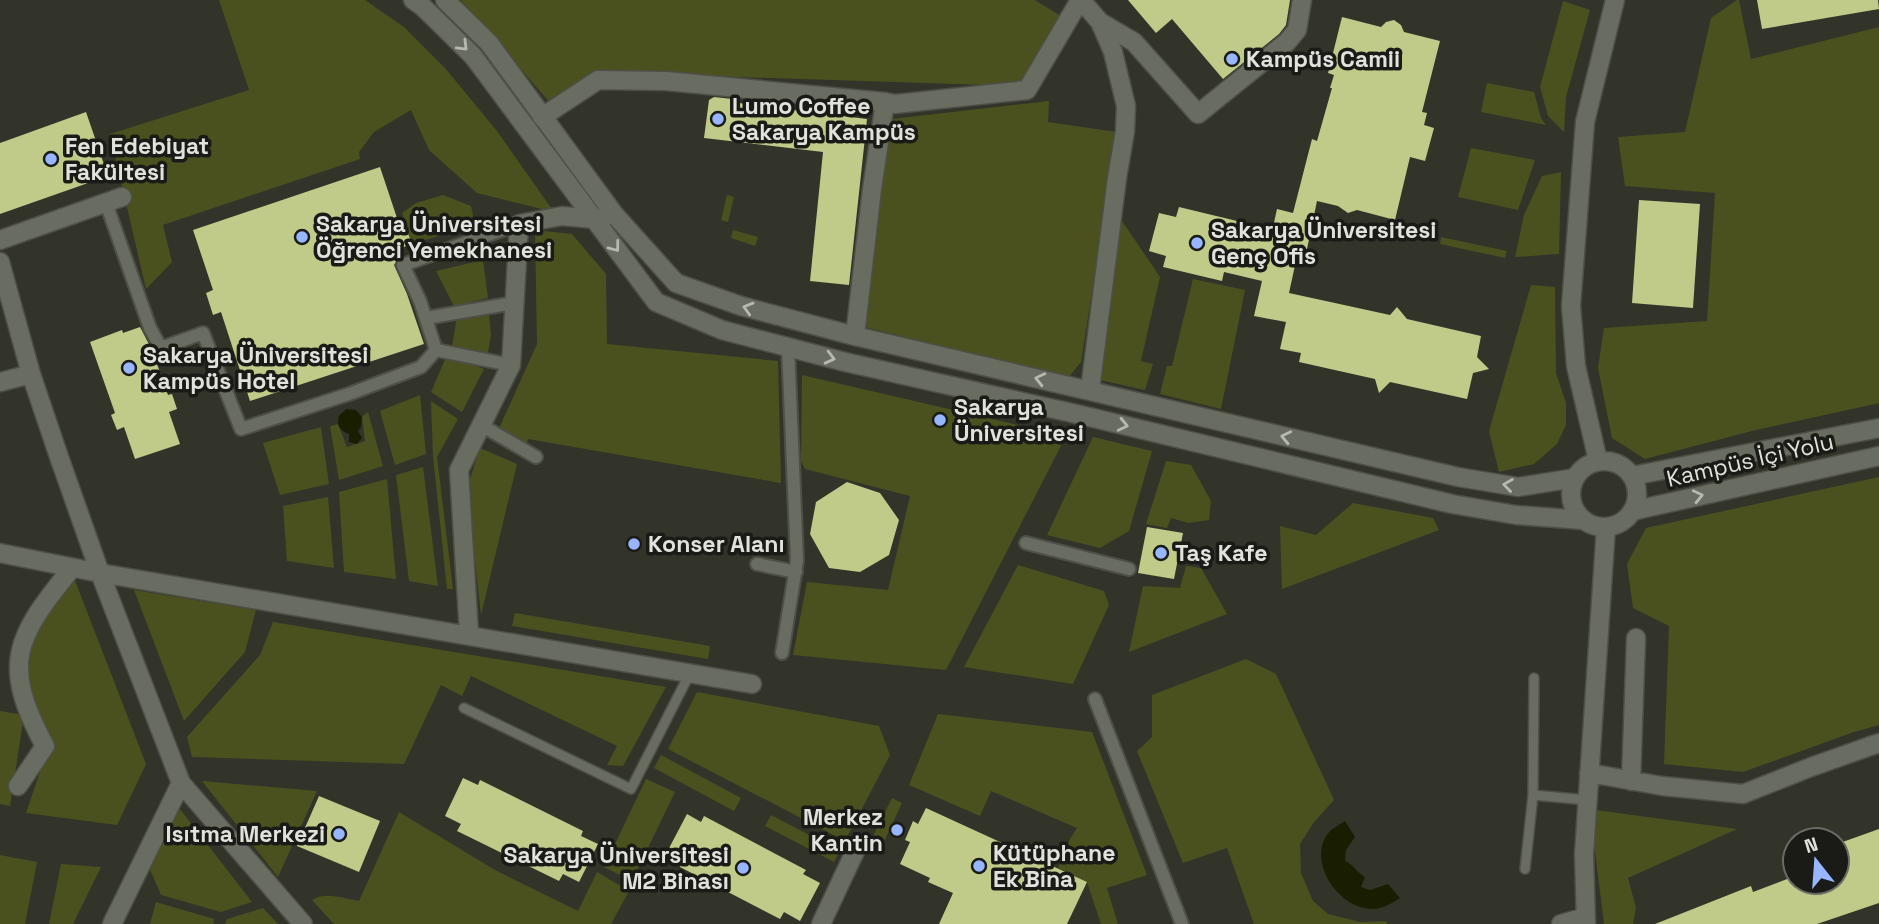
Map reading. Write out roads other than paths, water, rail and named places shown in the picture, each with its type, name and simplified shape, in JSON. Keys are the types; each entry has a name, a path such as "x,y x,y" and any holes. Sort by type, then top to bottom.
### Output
{"street":[{"path":"413,0 423,6 473,56 656,302 722,330 788,347 1452,504 1516,515 1583,520"},
{"path":"445,0 489,43 614,214 676,283 741,306 855,337 1458,477 1518,488 1575,478"},
{"path":"542,117 598,80 666,81 895,104 1027,90 1081,0 1100,22 1113,52 1126,106 1125,131 1090,390"},
{"path":"1100,22 1134,42 1198,114 1287,42 1297,30 1302,0"},
{"path":"1598,461 1576,366 1571,306 1585,122 1615,0"},
{"path":"855,337 885,102"},
{"path":"0,240 114,200 150,328 161,348 203,333 241,429 421,367 436,350"},
{"path":"436,350 426,318 403,265 519,223 562,216 595,219 614,214"},
{"path":"469,634 459,470 510,365 519,223"},
{"path":"0,262 31,374 100,573 181,783 303,924"},
{"path":"426,318 514,303"},
{"path":"782,653 797,561 788,347"},
{"path":"436,350 510,365"},
{"path":"0,382 31,374"},
{"path":"481,425 536,457"},
{"name":"Kampüs İçi Yolu","path":"1632,476 1879,428"},
{"name":"Kampüs İçi Yolu","path":"1632,511 1879,456"},
{"path":"1598,461 1617,464 1632,476 1637,494 1632,511 1616,525 1606,527 1590,524 1577,513 1571,496 1575,478 1581,470 1598,461"},
{"path":"1561,924 1586,920 1584,854 1606,527"},
{"path":"1026,543 1129,569"},
{"path":"0,553 100,573 752,684"},
{"path":"757,564 796,572"},
{"path":"18,786 46,746 30,719 22,696 17,664 24,636 45,601 72,568"},
{"path":"1631,780 1636,638"},
{"path":"1095,699 1182,924"},
{"path":"1589,773 1743,794 1879,743"},
{"path":"112,924 181,783"},
{"path":"821,924 859,843"}],"lane":[{"path":"464,708 631,789 690,673"},
{"path":"1525,869 1533,795 1534,678"},
{"path":"1533,795 1587,800"}],"place":[{"name":"Kampüs Camii","path":"1232,59"},
{"name":"Lumo Coffee Sakarya Kampüs","path":"718,119"},
{"name":"Fen Edebiyat Fakültesi","path":"51,159"},
{"name":"Sakarya Üniversitesi Öğrenci Yemekhanesi","path":"302,237"},
{"name":"Sakarya Üniversitesi Genç Ofis","path":"1197,243"},
{"name":"Sakarya Üniversitesi Kampüs Hotel","path":"129,368"},
{"name":"Sakarya Üniversitesi","path":"940,420"},
{"name":"Konser Alanı","path":"634,544"},
{"name":"Taş Kafe","path":"1161,553"},
{"name":"Merkez Kantin","path":"897,830"},
{"name":"Isıtma Merkezi","path":"339,834"},
{"name":"Kütüphane Ek Bina","path":"979,866"},
{"name":"Sakarya Üniversitesi M2 Binası","path":"743,868"}]}
